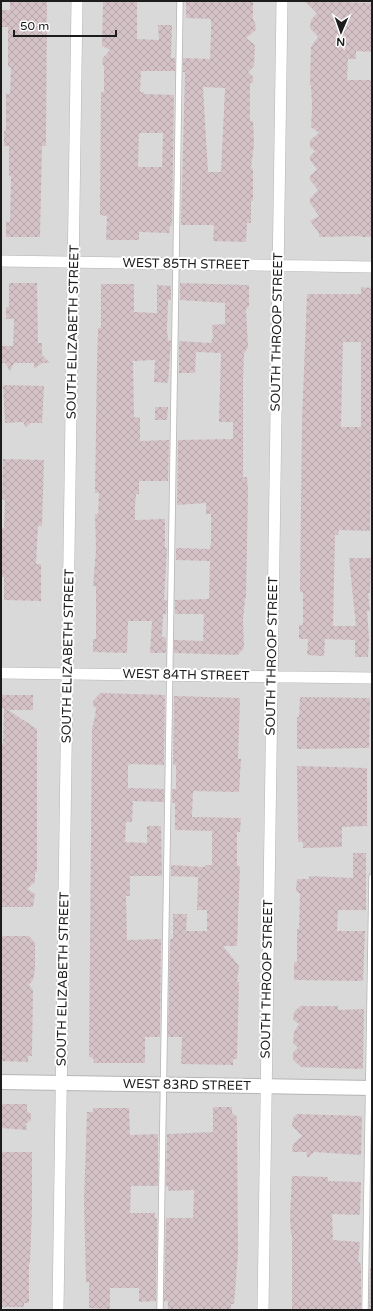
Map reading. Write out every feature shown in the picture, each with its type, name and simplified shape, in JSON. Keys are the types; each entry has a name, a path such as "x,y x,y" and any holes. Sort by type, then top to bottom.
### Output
{"street":[{"name":"SOUTH ELIZABETH STREET","path":"58,1310 77,1"},
{"name":"SOUTH THROOP STREET","path":"263,1310 282,1"},
{"name":"WEST 85TH STREET","path":"1,261 372,267"},
{"name":"WEST 84TH STREET","path":"1,673 372,678"},
{"name":"WEST 83RD STREET","path":"1,1082 370,1088"}],"lane":[{"path":"160,1310 180,1"},
{"path":"365,1310 370,1088 372,877"}],"shaded area":[{"path":"1,1 372,1 372,1310 1,1310"}],"building":[{"path":"10,1 47,1 46,146 42,146 40,237 6,237 6,222 10,222 11,176 9,176 9,146 4,146 4,131 6,131 6,94 10,94 11,67 8,67 8,27 2,27 2,10 10,10"},
{"path":"186,1 253,1 253,19 256,30 246,38 255,45 254,66 248,72 253,77 253,82 250,84 250,121 253,121 254,144 251,168 253,169 253,201 251,201 251,223 247,223 246,242 213,241 214,225 181,225 185,72 183,72 183,58 210,59 211,33 211,19 186,18","holes":["203,87 225,88 221,172 208,172"]},
{"path":"305,1 372,3 372,52 356,51 356,59 348,59 347,80 372,80 372,237 319,237 319,233 310,221 319,216 310,203 310,199 318,190 310,180 310,176 317,169 310,160 310,156 315,151 310,147 310,140 319,133 311,127 312,107 310,85 311,47 318,37 310,28 311,20 317,13"},
{"path":"103,2 137,2 137,39 159,40 158,25 172,25 171,58 175,58 175,71 141,71 140,92 144,92 144,94 174,95 172,226 170,226 169,233 139,232 139,240 106,240 107,216 100,215 101,92 104,92 104,66 102,59 110,50 102,46","holes":["139,133 163,133 162,167 138,167"]},
{"path":"9,283 37,283 38,343 42,343 42,355 50,363 42,363 34,369 34,363 14,363 10,371 5,363 1,363 1,346 13,346 14,319 6,319 6,307 9,307"},
{"path":"180,283 249,285 249,306 246,309 248,347 244,354 243,379 243,477 247,477 248,491 246,598 243,620 244,648 238,655 174,653 174,640 203,641 204,614 175,614 175,600 209,599 210,561 176,560 176,548 210,549 211,542 211,514 206,514 206,503 177,505 178,440 233,439 233,422 219,422 221,353 196,352 195,373 179,373 179,341 211,343 213,339 212,325 225,324 225,303 180,300"},
{"path":"101,284 134,284 134,312 157,313 157,285 171,286 171,300 168,300 167,329 168,340 171,341 168,383 154,382 155,360 133,361 134,417 140,418 140,441 169,440 168,481 139,481 139,494 136,494 135,506 135,520 165,519 165,548 167,548 164,600 167,600 166,614 163,614 162,637 165,637 166,640 166,652 164,653 150,653 152,621 128,621 127,653 93,652 93,639 96,639 96,586 93,586 96,550 95,514 98,514 99,493 95,493 98,328 101,328"},
{"path":"361,287 372,288 370,531 339,530 338,535 335,535 333,626 356,626 349,558 371,558 370,593 368,593 370,611 367,611 369,639 368,657 355,657 355,640 325,639 324,656 307,655 308,639 299,639 299,625 303,625 303,592 300,592 302,420 307,294 361,294","holes":["343,342 361,342 361,427 341,427"]},
{"path":"3,385 44,386 42,423 31,423 26,427 23,422 5,423"},
{"path":"155,407 168,407 167,420 155,420"},
{"path":"3,459 44,460 42,526 38,526 36,564 41,564 41,601 4,600 4,577 1,577 2,528 4,528 5,500 2,499"},
{"path":"100,693 165,695 164,765 130,764 128,766 128,788 164,789 164,802 133,801 132,822 126,822 125,842 147,843 147,826 161,826 162,876 130,876 130,896 126,896 127,940 161,939 160,1037 145,1037 145,1063 94,1063 93,1058 89,1057 92,729 96,708 93,706 93,701"},
{"path":"1,695 33,695 33,710 8,710 37,729 37,872 35,872 35,882 27,889 35,894 33,907 1,907 1,743 3,744 4,708 1,708"},
{"path":"174,696 240,698 238,759 241,759 239,792 193,791 192,817 241,818 240,832 237,832 237,866 240,866 237,946 223,946 239,966 237,982 239,982 237,1059 233,1059 233,1065 181,1064 182,1037 168,1037 170,939 173,939 173,914 187,914 186,931 207,931 207,910 197,910 198,877 171,876 171,865 205,867 206,865 212,865 212,831 175,830 175,803 172,803 172,789 176,789 176,765 173,765"},
{"path":"300,697 370,698 369,748 297,749 297,717 299,717"},
{"path":"297,766 367,768 367,826 342,827 342,847 303,848 303,842 298,842"},
{"path":"353,853 366,853 366,910 338,910 337,931 365,931 363,981 294,980 294,962 297,962 297,929 299,929 300,894 296,891 297,879 309,879 309,876 353,878"},
{"path":"1,936 29,936 35,943 35,969 33,980 29,985 33,990 32,1056 28,1056 28,1062 1,1061"},
{"path":"300,1006 338,1006 338,1010 364,1009 363,1069 301,1067 293,1060 293,1052 298,1048 293,1043 294,1032 299,1024 293,1020 294,1012"},
{"path":"1,1104 27,1104 27,1111 31,1114 31,1120 26,1124 27,1130 1,1128"},
{"path":"213,1107 232,1107 232,1113 237,1117 238,1254 234,1304 231,1304 231,1310 168,1310 168,1301 164,1301 166,1218 193,1218 194,1190 168,1191 168,1186 166,1186 167,1134 213,1132"},
{"path":"93,1108 129,1108 130,1135 158,1134 158,1186 131,1186 130,1213 155,1213 155,1218 157,1218 156,1301 139,1302 139,1288 110,1288 110,1309 89,1308 89,1282 86,1282 84,1201 87,1112 93,1112"},
{"path":"297,1114 362,1116 361,1155 314,1152 308,1158 306,1152 292,1152 293,1144 302,1136 292,1126 293,1118"},
{"path":"1,1152 32,1152 29,1303 24,1303 24,1307 1,1307"},
{"path":"292,1176 328,1177 328,1181 361,1182 360,1215 332,1214 333,1240 360,1242 358,1262 360,1262 361,1268 361,1310 292,1310 292,1235 290,1217"},
{"path":"370,1268 372,1268 372,1310 369,1310"}]}
